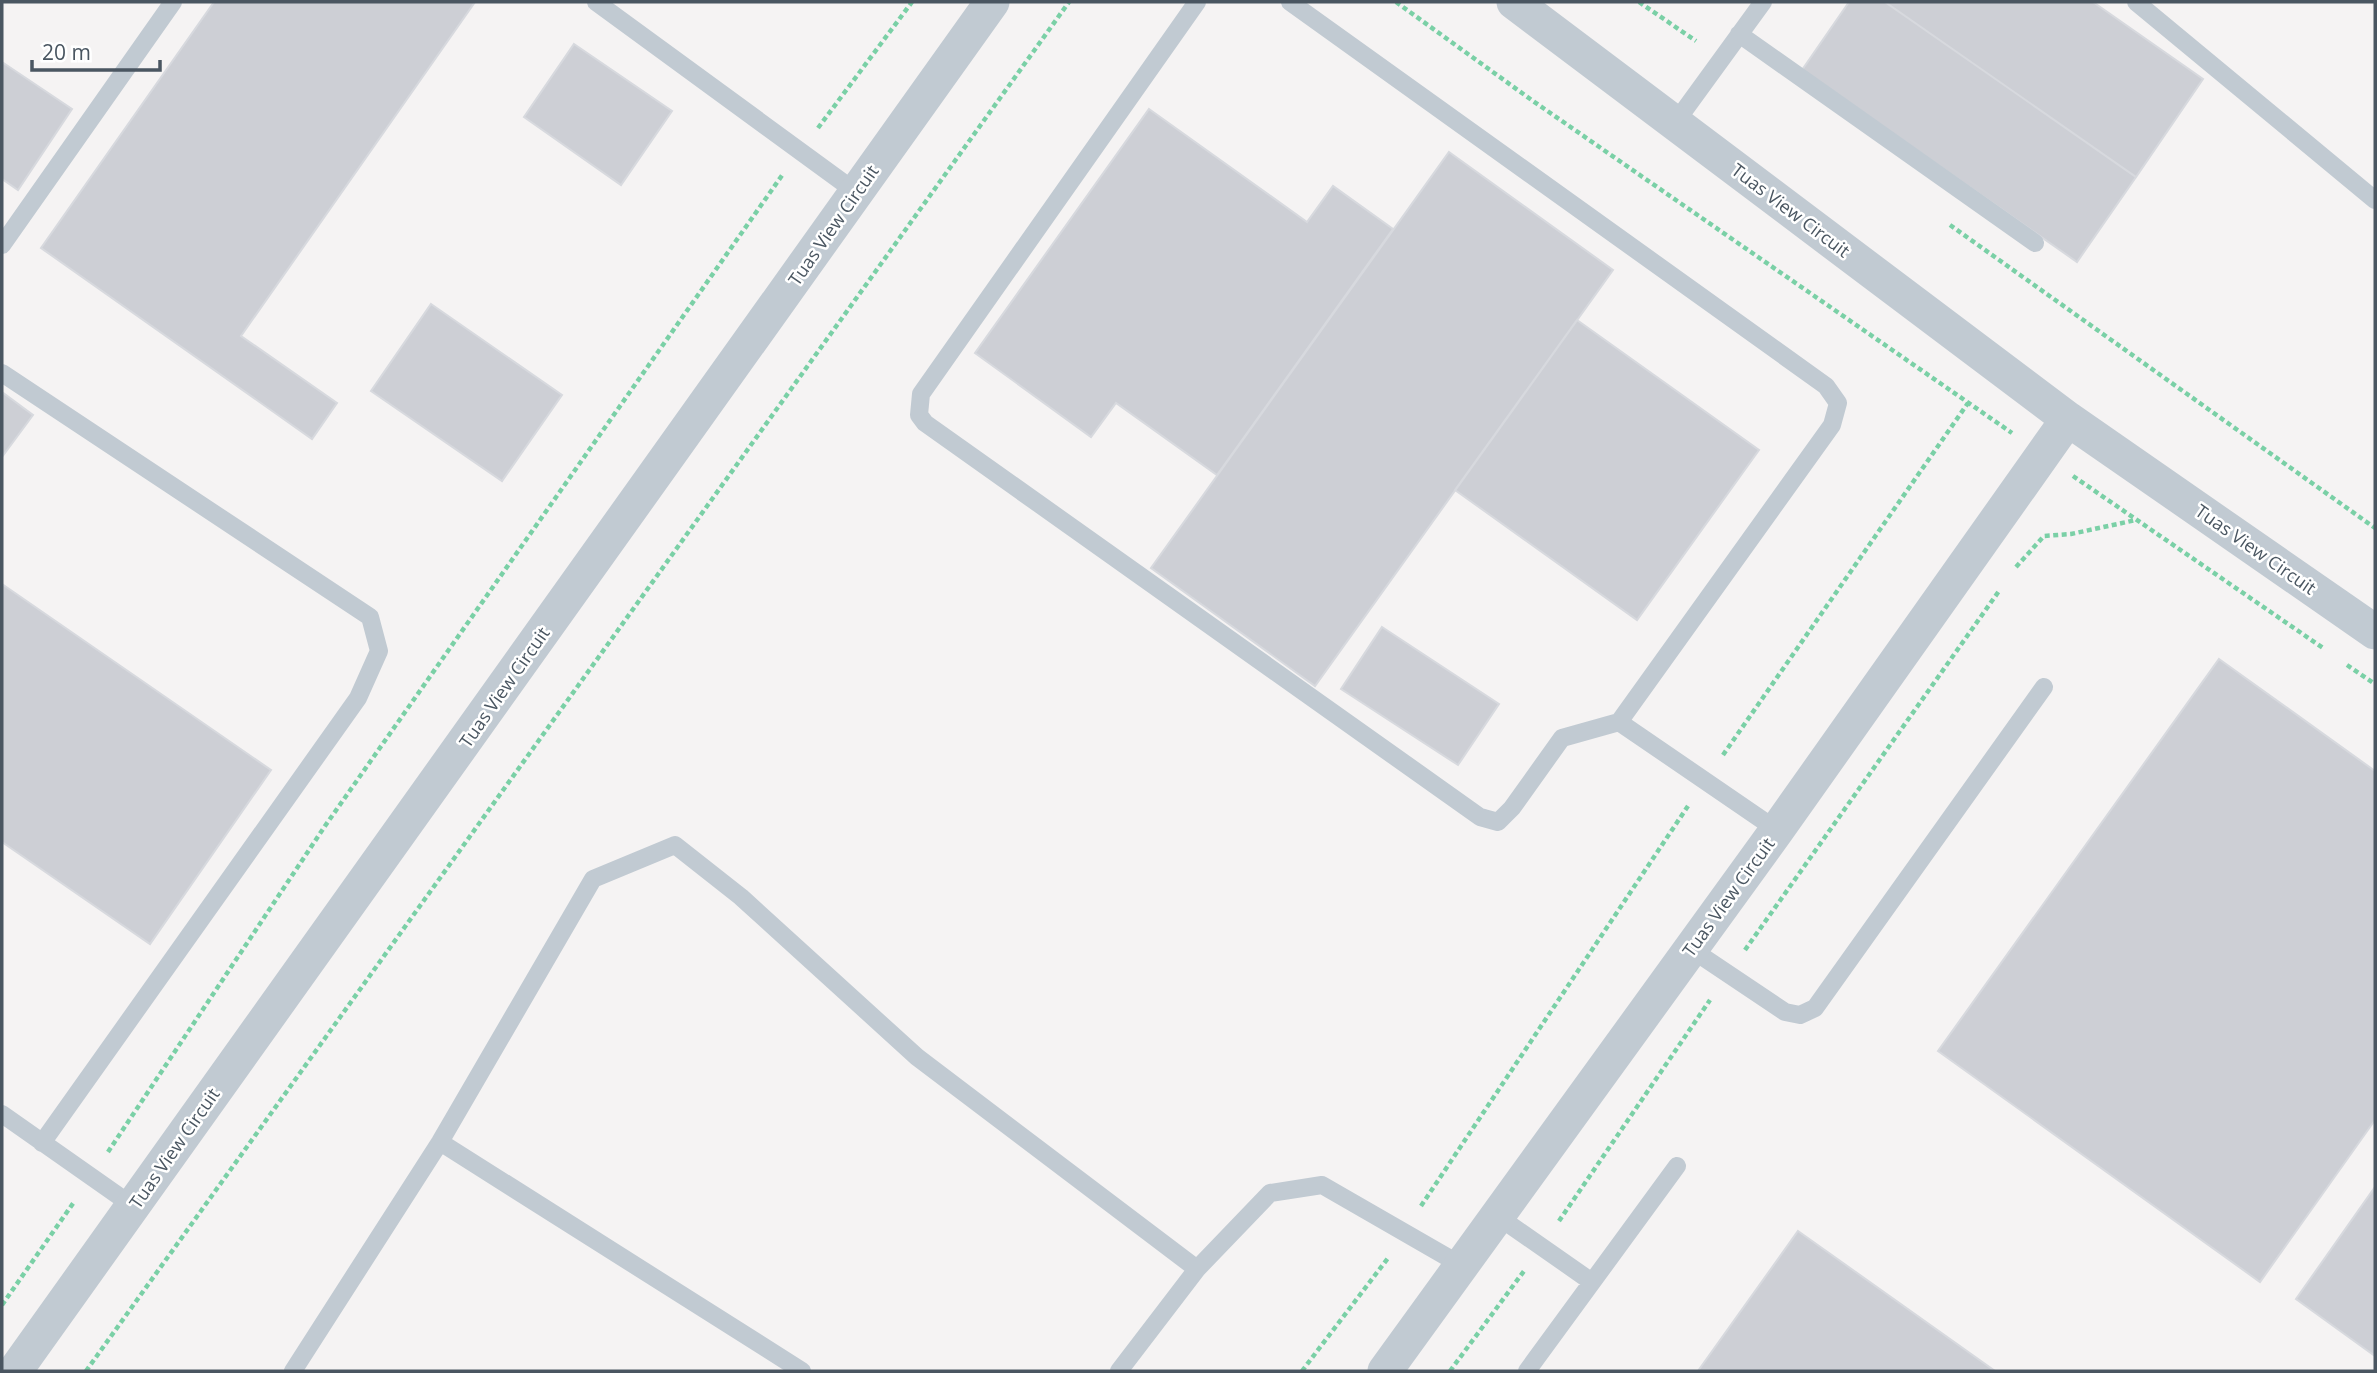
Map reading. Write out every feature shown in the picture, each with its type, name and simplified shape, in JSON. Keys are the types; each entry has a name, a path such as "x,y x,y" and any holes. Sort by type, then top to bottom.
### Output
{"street":[{"name":"Tuas View Circuit","path":"15,1371 992,2"},
{"name":"Tuas View Circuit","path":"1528,6 1675,123 2068,419 2375,632"},
{"name":"Tuas View Circuit","path":"1385,1371 1777,830 2068,419"}],"lane":[{"path":"2,245 173,2"},
{"path":"596,2 856,192"},
{"path":"1197,2 921,394 919,415 936,431 1491,822 1504,818 1562,738 1619,722 1832,425 1837,414 1834,395 1290,2"},
{"path":"1675,123 1763,2"},
{"path":"2136,2 2375,200"},
{"path":"1739,34 2035,243"},
{"path":"2,373 370,617 379,651 358,698 42,1143"},
{"path":"1691,949 1785,1012 1800,1015 1815,1008 2044,687"},
{"path":"1619,722 1777,830"},
{"path":"293,1371 440,1142 593,879 675,845 741,897 917,1057 1197,1269"},
{"path":"2,1114 133,1206"},
{"path":"440,1142 802,1371"},
{"path":"1527,1371 1677,1166"},
{"path":"1119,1371 1197,1269 1270,1193 1322,1185 1461,1265"},
{"path":"1496,1215 1592,1282"}],"path":[{"path":"2,1305 91,1177 325,826 800,151 912,2"},
{"path":"86,1371 1069,2"},
{"path":"1396,2 1533,102 2335,656"},
{"path":"1639,2 1721,59"},
{"path":"1944,220 2375,528"},
{"path":"1302,1371 1384,1264 1705,780 1968,403"},
{"path":"2011,574 2044,536 2071,534 2136,520"},
{"path":"1450,1371 1541,1247 1728,974 2003,586"},
{"path":"2346,664 2375,684"}],"building":[{"path":"214,2 475,2 241,336 337,403 312,439 41,248"},
{"path":"1849,2 1885,2 2136,177 2077,262 1802,70"},
{"path":"1885,2 2093,2 2203,79 2136,177"},
{"path":"574,44 672,111 621,185 524,117"},
{"path":"2,62 72,109 18,190 2,179"},
{"path":"1149,109 1307,222 1333,186 1393,229 1217,475 1116,403 1091,437 975,353"},
{"path":"1449,152 1613,270 1315,686 1151,568"},
{"path":"431,304 562,395 502,481 371,391"},
{"path":"1577,320 1759,450 1637,620 1455,490"},
{"path":"2,392 33,415 2,457"},
{"path":"2,584 271,770 150,944 2,842"},
{"path":"1382,627 1499,704 1458,765 1341,689"},
{"path":"2219,659 2375,771 2375,1120 2260,1282 1938,1051"},
{"path":"2375,1187 2375,1356 2296,1299"},
{"path":"1798,1231 1995,1371 1698,1371"}]}
